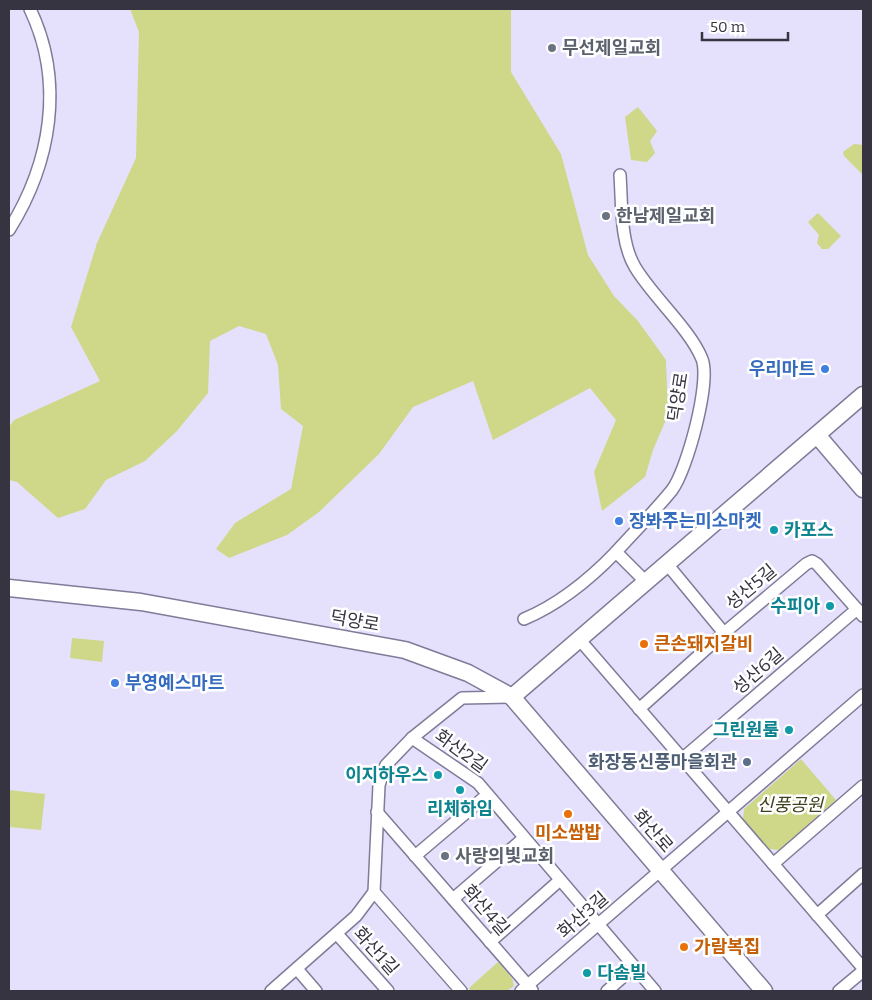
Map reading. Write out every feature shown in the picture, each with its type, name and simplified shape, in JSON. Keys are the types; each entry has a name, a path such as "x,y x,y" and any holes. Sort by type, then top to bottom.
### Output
{"street":[{"path":"9,230 28,196 36,175 49,117 50,87 47,52 30,9"},
{"name":"덕양로","path":"524,618 548,608 571,593 616,552 672,489 680,476 698,418 704,380 702,360 691,341 634,266 627,247 620,175"},
{"path":"271,991 356,916 374,892 379,784 386,765 412,738 462,698 512,697 863,395"},
{"path":"817,435 863,489"},
{"path":"616,552 646,582"},
{"name":"성산5길","path":"667,564 724,633 812,561 817,564 860,613"},
{"name":"덕양로","path":"9,588 141,602 405,650 468,673 512,697"},
{"name":"성산6길","path":"682,759 860,613"},
{"path":"639,709 724,633"},
{"path":"579,639 863,969 839,991"},
{"path":"728,811 863,695"},
{"name":"화산로","path":"512,697 764,991"},
{"name":"화산2길","path":"412,738 468,774 654,991"},
{"path":"773,864 863,786"},
{"name":"화산2길","path":"415,856 487,795"},
{"name":"화산3길","path":"528,989 728,811"},
{"name":"화산4길","path":"377,812 490,942 528,989"},
{"path":"453,899 524,838"},
{"path":"817,915 863,874"},
{"path":"490,942 560,880"},
{"path":"374,892 462,991"},
{"name":"화산1길","path":"337,934 388,991"},
{"path":"607,991 634,967"},
{"path":"297,969 316,991"}],"green space":[{"path":"130,9 511,9 511,72 561,154 588,255 614,296 638,321 666,360 668,415 653,450 645,477 602,511 594,472 616,420 590,388 493,440 473,381 413,407 379,454 319,512 287,535 229,558 216,549 235,523 291,489 303,426 281,409 278,365 266,334 239,326 210,341 208,393 177,431 145,461 106,480 85,509 58,518 17,482 9,480 9,427 14,420 100,381 71,327 97,243 136,158 139,32"},
{"path":"638,107 657,131 650,141 655,153 647,162 631,160 625,117"},
{"path":"854,144 863,145 863,175 844,156 843,152"},
{"path":"818,213 841,236 828,249 822,249 817,243 819,235 808,222"},
{"path":"72,638 104,641 102,662 70,658"},
{"name":"신풍공원","path":"801,759 836,800 779,850 769,849 743,819 744,809"},
{"path":"9,790 45,794 41,830 9,827"},
{"path":"498,962 512,978 514,986 507,991 471,991 469,988"}],"place":[{"name":"무선제일교회","path":"552,48"},
{"name":"한남제일교회","path":"606,216"},
{"name":"우리마트","path":"825,369"},
{"name":"장봐주는미소마켓","path":"619,521"},
{"name":"카포스","path":"774,530"},
{"name":"수피아","path":"830,606"},
{"name":"큰손돼지갈비","path":"644,644"},
{"name":"부영예스마트","path":"115,683"},
{"name":"그린원룸","path":"789,730"},
{"name":"화장동신풍마을회관","path":"747,762"},
{"name":"이지하우스","path":"438,775"},
{"name":"리체하임","path":"460,790"},
{"name":"미소쌈밥","path":"568,814"},
{"name":"사랑의빛교회","path":"445,856"},
{"name":"가람복집","path":"684,947"},
{"name":"다솜빌","path":"587,973"}]}
